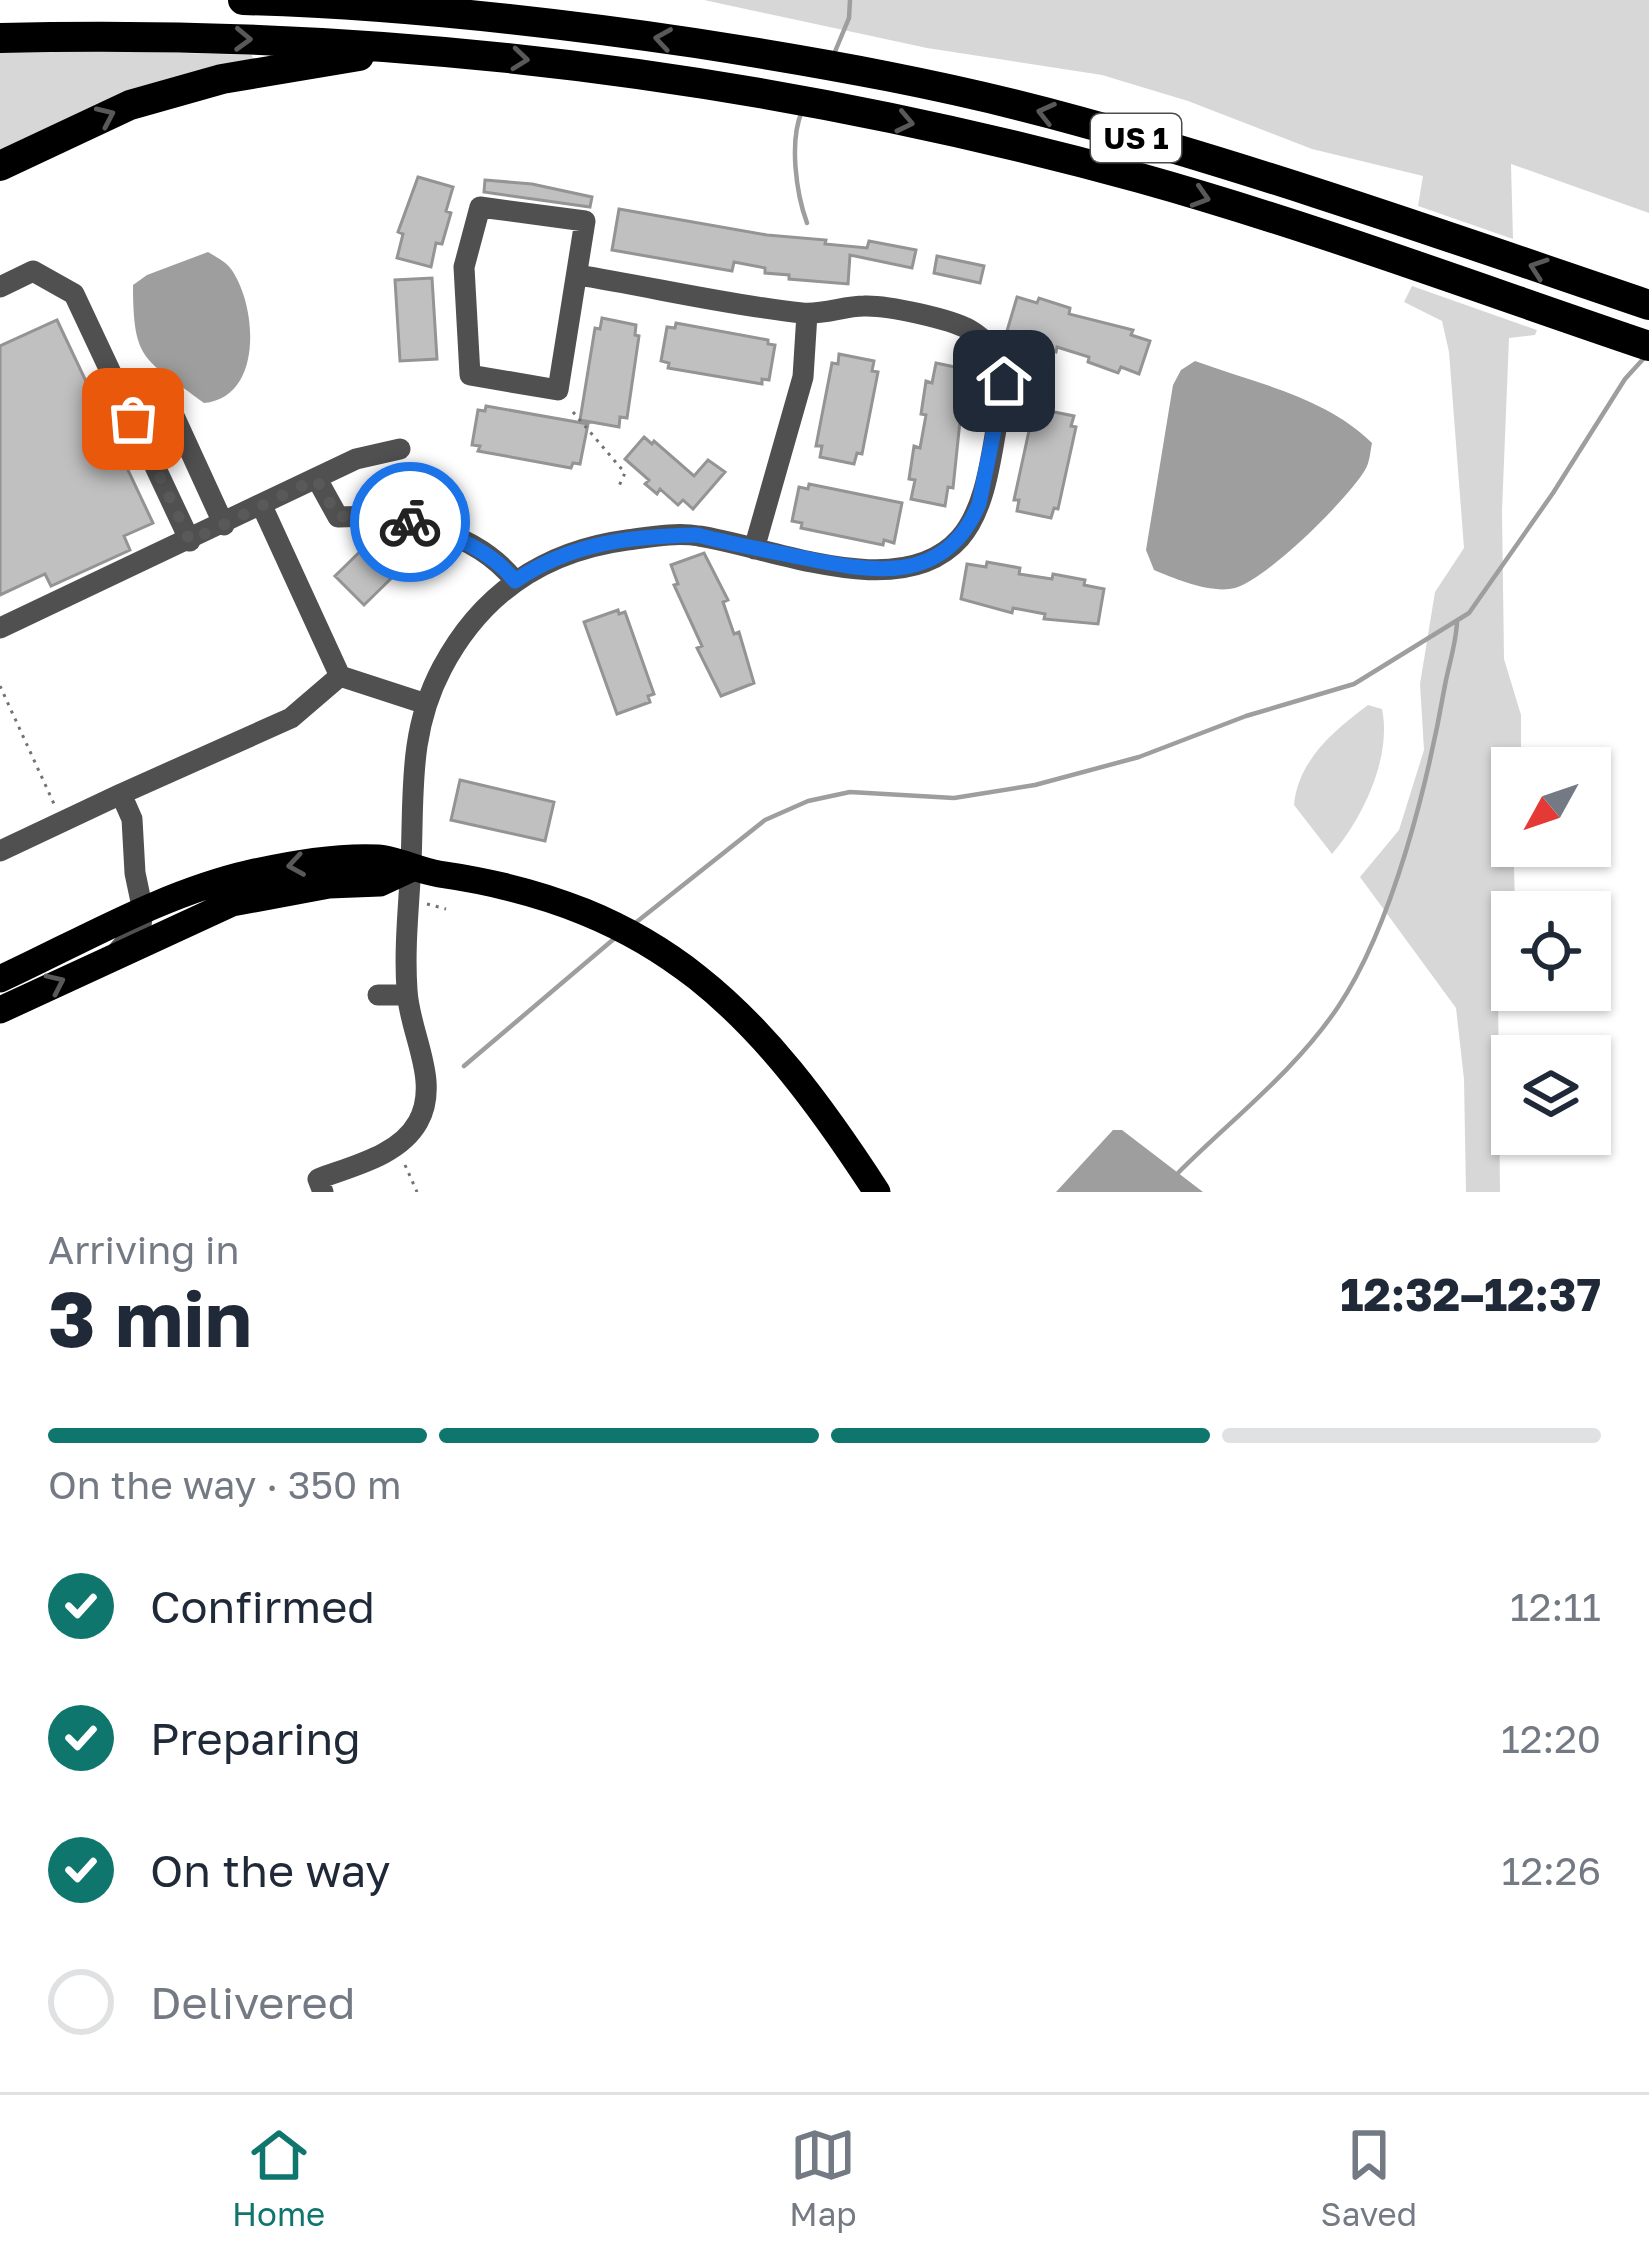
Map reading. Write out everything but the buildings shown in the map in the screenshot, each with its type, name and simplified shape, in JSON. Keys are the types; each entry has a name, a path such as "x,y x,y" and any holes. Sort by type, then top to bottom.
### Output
{"highway":[{"name":"US 1","path":"243,0 401,4 700,44 951,90 1229,165 1649,305"},
{"name":"US 1","path":"0,38 242,38 404,48 695,82 817,103 1048,154 1244,210 1649,346"},
{"path":"0,166 130,105 222,79 404,48"}],"main road":[{"path":"0,979 143,911 210,885 291,865 382,858 410,869 473,879 528,893 627,929 671,956 746,1017 786,1061 877,1192"},
{"path":"0,1010 232,903 329,885 380,883 410,869"}],"street":[{"path":"480,207 585,221 578,275 558,390 470,375 463,286 480,207"},
{"path":"0,287 33,271 74,294 190,541"},
{"path":"323,1192 318,1180 386,1153 410,1136 422,1117 427,1082 407,995 415,754 423,703 466,627 515,581 562,554 595,544 697,535 881,572 920,564 960,538 972,519 1004,381 989,348 968,328 861,305 807,314 578,275"},
{"path":"754,549 803,377 807,314"},
{"path":"116,383 156,402 175,418 224,525"},
{"path":"0,628 356,460 400,449"},
{"path":"316,479 338,517 371,514 465,542 504,567 515,581"},
{"path":"262,506 340,676 423,703"},
{"path":"0,851 291,718 340,676"},
{"path":"112,957 141,925 143,911 132,819 121,794"},
{"path":"378,995 407,995"}],"path":[{"path":"573,412 625,473 619,486"},
{"path":"0,686 56,808"},
{"path":"431,904 446,909"},
{"path":"405,1165 417,1192"}],"shaded area":[{"path":"704,0 1649,0 1649,213 1511,164 1513,239 1418,206 1423,176 1312,149 1188,101 1102,75 927,48"},
{"path":"0,53 252,55 254,64 0,155"},
{"path":"208,252 229,266 240,285 250,347 237,385 223,397 204,403 146,357 136,330 133,285"},
{"path":"1412,286 1537,330 1535,335 1509,338 1502,511 1504,659 1521,715 1521,747 1491,747 1491,867 1514,867 1515,891 1491,891 1491,1011 1498,1011 1498,1035 1491,1035 1491,1155 1500,1155 1500,1192 1466,1192 1464,1079 1456,1008 1360,877 1399,830 1424,750 1420,684 1435,592 1464,548 1449,352 1442,321 1404,302"},
{"path":"1195,361 1312,403 1372,443 1365,470 1325,518 1266,570 1235,588 1205,587 1154,570 1146,550 1173,385 1181,370"},
{"path":"1368,705 1382,709 1379,766 1364,805 1332,854 1294,805 1297,789 1319,748"},
{"path":"1113,1130 1122,1130 1203,1192 1056,1192"}],"waterway":[{"path":"834,54 849,18 850,0"},
{"path":"802,111 795,167 807,223"},
{"path":"634,924 765,820 808,801 850,792 954,798 1035,785 1139,757 1246,716 1354,684 1469,613 1625,379 1645,357"},
{"path":"1178,1173 1302,1052 1358,974 1406,852 1457,622"},
{"path":"464,1066 615,938"}],"way so far":[{"path":"133,419 190,541 316,479 338,517 371,514 410,522"}],"route":[{"path":"410,522 465,542 504,567 515,581 562,554 651,536 697,535 881,572 920,564 960,538 979,504 1004,381"}]}
